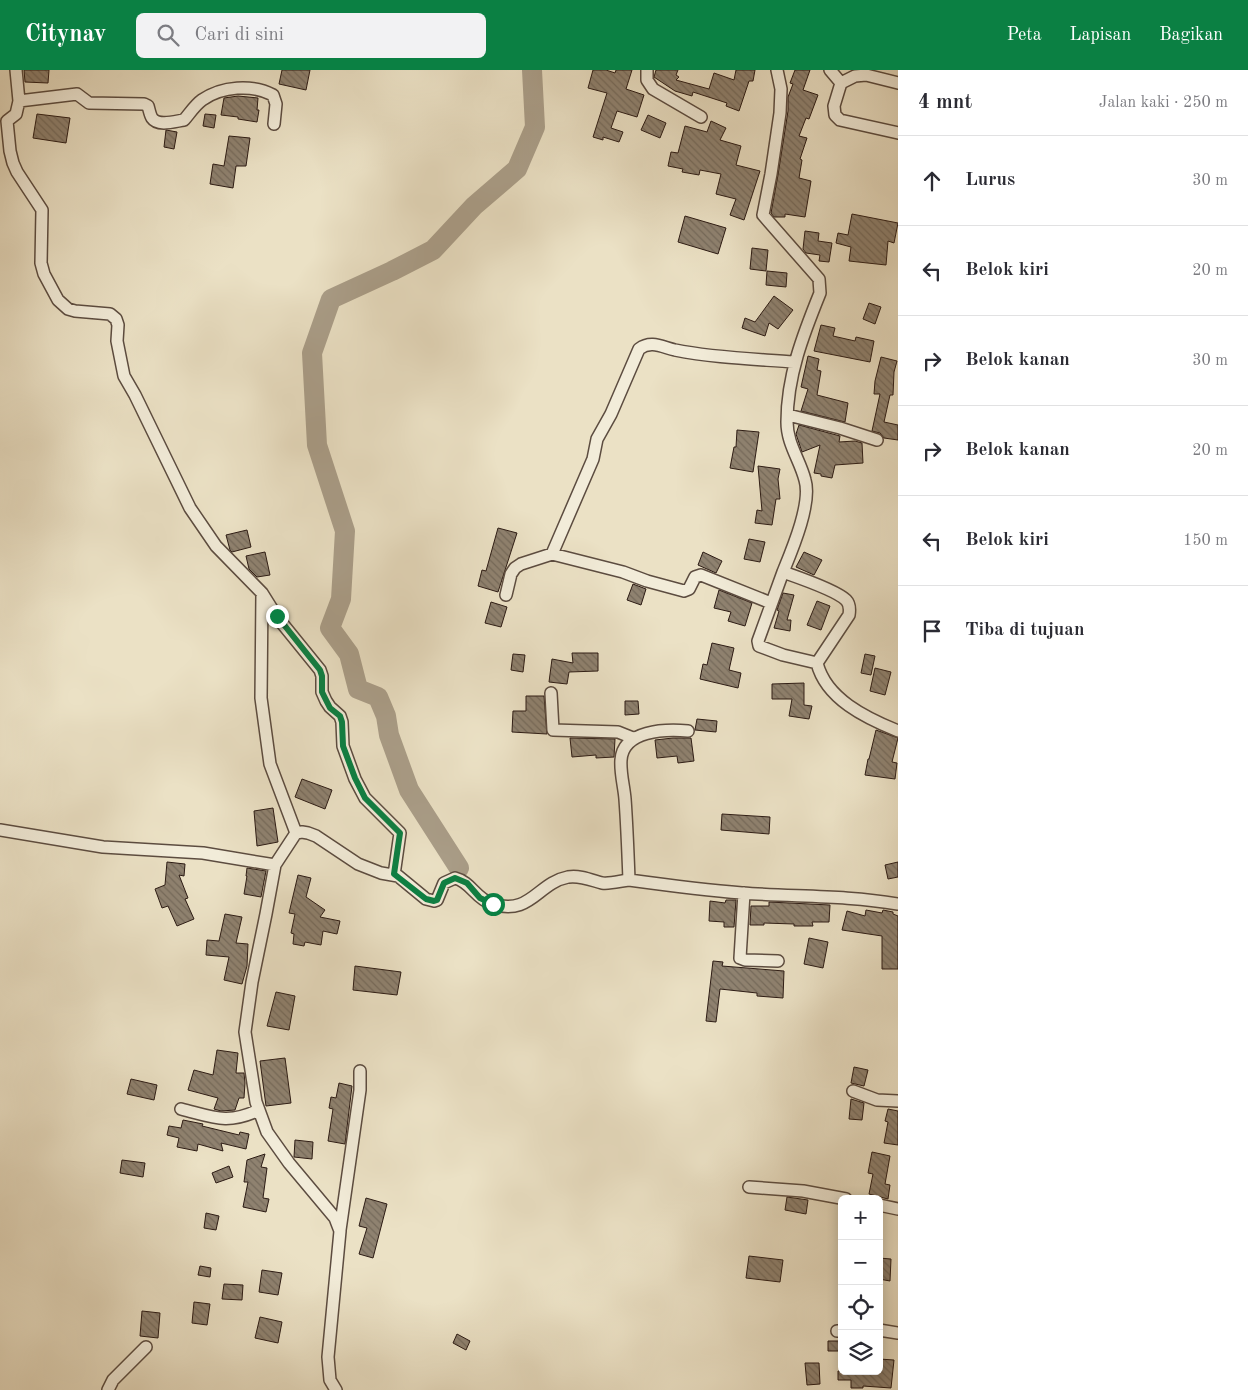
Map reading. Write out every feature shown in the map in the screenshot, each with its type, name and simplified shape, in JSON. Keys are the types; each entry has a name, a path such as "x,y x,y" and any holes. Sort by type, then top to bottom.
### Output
{"street":[{"path":"16,70 19,101 16,114 4,121 14,163 42,210 40,264 44,274 58,300 68,309 110,314 116,318 118,325 117,341 124,376 173,472 181,492 216,546 262,593 277,616 320,670 322,692 330,708 340,716 342,722 346,755 355,778 365,798 400,833 394,874"},
{"path":"647,70 647,80 653,88 701,117"},
{"path":"777,70 781,89 780,113 772,174 763,216 819,279 821,287 794,362 788,414 789,436 807,485 804,511 758,641 759,646 783,655 817,662"},
{"path":"830,70 841,84"},
{"path":"898,83 876,74 855,76 841,84 834,106 835,115 847,122 898,133"},
{"path":"19,101 77,94 90,103 144,104 148,106 152,118 158,122 166,123 184,120 198,104 216,92 249,88 263,90 273,95 276,104 274,124"},
{"path":"552,554 593,459 597,439 612,414 639,349 645,344 652,343 687,352 794,362"},
{"path":"788,414 877,440"},
{"path":"506,595 511,574 515,568 521,564 552,554 623,572 684,591 690,589 696,577 701,575 771,603"},
{"path":"784,572 804,578 847,601 850,609 849,615 817,662 820,676 846,703 875,722 898,732"},
{"path":"262,593 260,698 270,764 296,833"},
{"path":"551,693 553,730 618,732 633,738"},
{"path":"629,880 621,758 624,747 633,738 652,733 675,730 688,731"},
{"path":"0,830 103,847 204,853 274,865"},
{"path":"340,1231 334,1218 267,1132 256,1102 245,1032 252,982 274,865 296,833 302,832 316,836 358,864 381,873 394,874 431,901 437,900 444,883 455,878 467,883 480,898 493,904 510,906 525,904 560,880 570,877 582,877 608,883 629,880 744,893 877,900 898,904"},
{"path":"744,893 740,958 744,960 778,961"},
{"path":"336,1390 330,1380 328,1357 340,1231 360,1090 360,1071"},
{"path":"853,1091 877,1100 898,1101"},
{"path":"181,1109 228,1119 243,1118 259,1110"},
{"path":"749,1187 803,1191 838,1198"},
{"path":"883,1206 898,1209"},
{"path":"883,1331 898,1333"},
{"path":"108,1390 113,1380 146,1347"}],"building":[{"path":"24,70 49,70 48,83 25,82"},
{"path":"282,70 310,70 306,90 279,84"},
{"path":"593,70 606,70 615,73 616,70 632,70 626,89 644,95 637,117 617,111 611,128 623,132 619,142 603,137 603,140 593,137 607,93 588,88"},
{"path":"656,70 678,70 676,75 679,77 676,80 709,89 714,73 734,80 736,70 755,70 753,81 749,81 739,111 726,106 727,103 693,92 692,96 675,91 654,77"},
{"path":"795,70 810,70 803,90 818,95 809,119 806,118 799,136 807,138 800,159 802,160 799,178 811,181 805,217 785,214 785,217 774,217 771,213 788,111 788,97 793,84 790,83"},
{"path":"238,96 258,98 257,122 221,115 224,98"},
{"path":"37,114 70,118 66,143 33,138"},
{"path":"205,114 216,115 214,128 203,126"},
{"path":"648,115 666,123 660,138 641,130"},
{"path":"711,121 726,128 720,140 741,146 736,165 760,171 744,220 730,215 736,199 716,194 721,174 700,170 699,175 682,172 683,169 668,166 671,152 678,153 685,126 707,132"},
{"path":"166,130 177,132 174,149 164,147"},
{"path":"229,136 250,138 246,166 236,166 233,188 210,184 213,164 224,166"},
{"path":"852,214 898,223 894,243 888,241 886,265 849,261 851,247 836,243 838,233 848,235"},
{"path":"685,216 726,228 718,254 678,242"},
{"path":"805,231 819,233 818,241 832,243 829,262 819,261 820,255 806,253 803,249"},
{"path":"752,248 768,250 766,271 750,269"},
{"path":"767,271 787,273 786,287 766,285"},
{"path":"774,296 793,310 778,329 769,323 765,336 742,328 745,318 755,322"},
{"path":"869,303 881,307 875,324 863,319"},
{"path":"821,325 835,328 833,336 855,341 856,337 874,341 870,362 814,351"},
{"path":"808,356 819,359 817,370 821,371 817,395 848,403 845,422 801,411 808,389 801,387"},
{"path":"881,357 897,361 894,372 893,395 890,395 884,422 898,425 898,440 884,438 880,433 872,431 880,394 874,394"},
{"path":"799,425 840,436 839,442 855,441 862,443 863,463 835,465 832,478 814,473 820,445 802,452 796,434"},
{"path":"737,430 759,432 753,472 730,468 734,447 736,447"},
{"path":"758,466 780,469 778,479 780,499 776,499 772,525 755,523 757,510 762,511"},
{"path":"498,528 517,533 498,592 478,586 482,570 486,571"},
{"path":"247,530 251,547 232,552 226,535"},
{"path":"749,539 765,542 760,562 744,559"},
{"path":"265,552 270,575 257,577 249,569 246,556"},
{"path":"703,552 722,561 716,573 698,565"},
{"path":"804,552 822,560 814,575 796,567"},
{"path":"633,584 646,589 641,605 627,600"},
{"path":"719,590 752,603 745,626 728,621 731,612 714,608"},
{"path":"783,593 794,595 787,620 791,620 790,631 774,628 779,611 777,610"},
{"path":"817,601 830,606 821,630 807,625"},
{"path":"491,602 507,607 501,627 485,623"},
{"path":"712,643 734,648 729,670 741,673 738,688 700,679 703,664 707,665"},
{"path":"572,653 598,653 598,671 569,672 567,684 549,682 552,659 573,663"},
{"path":"513,654 525,655 523,672 511,670"},
{"path":"865,654 875,656 871,675 861,673"},
{"path":"875,668 891,672 885,695 870,691"},
{"path":"804,683 804,705 812,706 809,719 789,716 792,699 772,699 772,684"},
{"path":"526,696 544,696 547,734 512,732 513,711 526,711"},
{"path":"625,701 638,701 639,714 625,715"},
{"path":"697,719 717,721 716,732 695,730"},
{"path":"876,730 898,738 892,762 897,763 895,779 865,775"},
{"path":"570,738 615,739 614,757 596,758 596,755 572,757"},
{"path":"691,738 694,761 678,763 677,756 657,758 655,740"},
{"path":"302,779 332,790 325,809 295,797"},
{"path":"273,808 278,842 257,846 254,811"},
{"path":"722,814 770,817 769,834 721,830"},
{"path":"167,862 185,864 184,876 179,875 188,898 185,899 194,919 177,926 168,906 162,908 155,889 165,885"},
{"path":"898,862 898,877 888,879 885,865"},
{"path":"247,868 266,871 261,897 244,894"},
{"path":"298,875 311,878 306,897 325,910 320,917 340,921 337,934 323,931 321,945 305,942 304,946 293,944 294,934 291,933 295,914 289,913"},
{"path":"726,900 736,900 734,927 724,927 724,922 709,921 710,901 725,903"},
{"path":"769,902 830,905 829,922 812,922 813,926 764,923 764,925 750,925 751,906 769,906"},
{"path":"866,910 882,913 883,910 893,912 893,914 898,916 898,969 882,969 882,936 842,930 847,911 865,916"},
{"path":"225,914 242,917 236,943 248,944 247,966 242,984 224,980 229,957 206,955 207,940 219,941"},
{"path":"809,938 828,942 823,968 804,964"},
{"path":"713,961 723,962 722,966 784,971 783,998 757,996 757,993 720,989 716,1022 706,1021"},
{"path":"355,966 401,972 397,995 353,990"},
{"path":"276,992 295,996 289,1030 267,1026"},
{"path":"217,1050 238,1053 236,1073 244,1073 244,1098 239,1098 235,1110 221,1111 214,1109 218,1098 188,1090 194,1070 213,1075"},
{"path":"285,1058 291,1103 266,1106 260,1061"},
{"path":"854,1067 868,1070 864,1086 851,1083"},
{"path":"131,1079 157,1085 154,1100 127,1094"},
{"path":"339,1083 352,1086 345,1144 328,1141 333,1109 329,1108 331,1097 336,1098"},
{"path":"851,1099 864,1103 862,1120 849,1119"},
{"path":"888,1109 898,1111 898,1145 884,1143 888,1122 885,1121"},
{"path":"183,1120 239,1135 240,1132 249,1134 246,1149 221,1143 223,1151 198,1144 197,1151 177,1147 179,1138 167,1135 169,1126 181,1128"},
{"path":"295,1140 313,1142 312,1159 294,1157"},
{"path":"872,1152 890,1156 885,1184 890,1185 888,1199 883,1198 883,1195 869,1194 873,1174 868,1173"},
{"path":"265,1154 261,1167 267,1168 263,1198 269,1199 266,1212 243,1207 248,1182 244,1182 247,1160"},
{"path":"122,1160 145,1163 143,1177 120,1173"},
{"path":"229,1166 233,1177 216,1183 212,1173"},
{"path":"787,1197 808,1200 806,1214 785,1210"},
{"path":"366,1198 387,1204 373,1258 359,1254 367,1228 359,1226"},
{"path":"206,1213 219,1216 216,1230 204,1228"},
{"path":"749,1256 783,1260 780,1282 746,1278"},
{"path":"883,1258 891,1259 890,1281 883,1280"},
{"path":"200,1266 211,1268 210,1277 198,1275"},
{"path":"262,1270 282,1273 278,1295 259,1292"},
{"path":"224,1284 243,1285 242,1300 222,1299"},
{"path":"194,1302 210,1304 207,1325 192,1323"},
{"path":"142,1311 160,1313 158,1338 140,1336"},
{"path":"260,1317 282,1322 278,1343 255,1338"},
{"path":"457,1334 470,1341 466,1350 453,1343"},
{"path":"828,1341 838,1341 838,1351 828,1351"},
{"path":"883,1359 894,1360 891,1388 863,1386 863,1388 851,1388 851,1380 838,1380 838,1375 883,1375"},
{"path":"805,1363 819,1363 820,1384 807,1385"}],"waterway":[{"path":"459,868 409,790 389,735 386,716 378,697 358,689 349,654 330,628 341,599 345,531 317,445 312,353 331,299 433,250 474,206 517,169 535,127 532,70"}],"route":[{"path":"277,616 320,670 322,692 330,708 340,716 343,746 365,798 400,833 394,874 431,901 437,900 446,881 455,878 467,883 480,898 493,904"}]}
